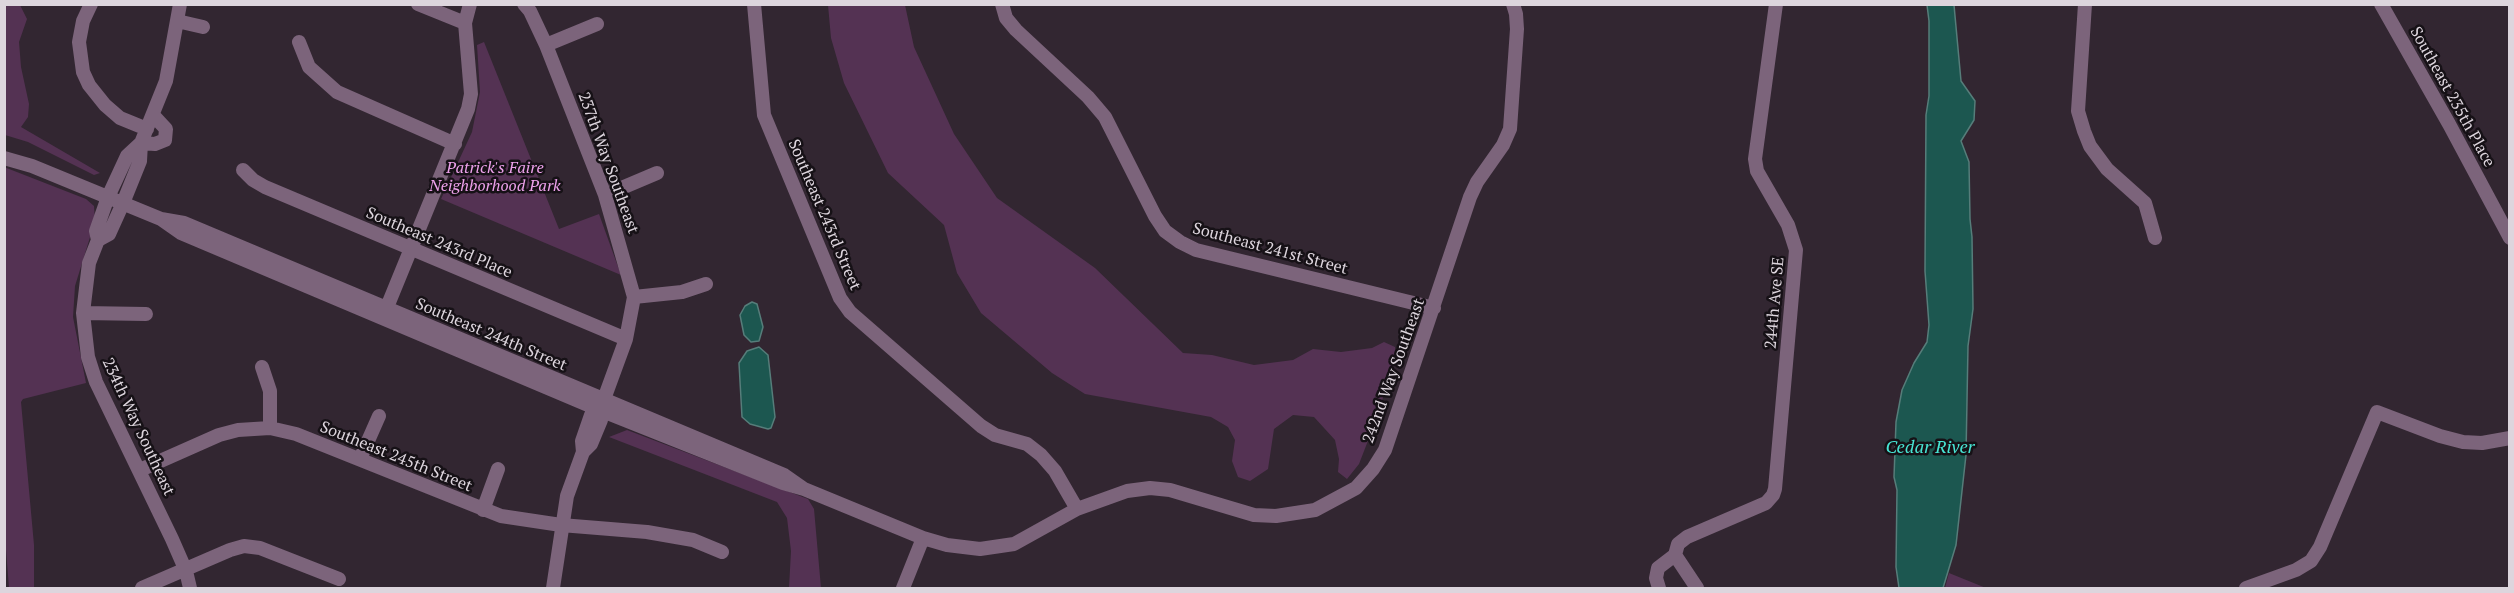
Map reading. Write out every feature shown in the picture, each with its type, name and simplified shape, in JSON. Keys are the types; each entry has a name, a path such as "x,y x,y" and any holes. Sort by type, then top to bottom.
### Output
{"street":[{"path":"91,4 83,21 79,42 80,57 86,79 98,97 120,118 147,129"},
{"name":"234th Way Southeast","path":"98,240 109,234 140,161 141,143 166,81 180,4"},
{"path":"418,4 465,23"},
{"path":"384,313 455,144 471,94 465,23 470,4"},
{"name":"237th Way Southeast","path":"524,4 530,11 546,45 606,195 634,297 626,339 602,405 591,415 582,441 583,452 567,496 561,525 553,588"},
{"name":"Southeast 243rd Street","path":"754,4 764,115 840,298 850,312 981,426 995,435 1027,444 1041,456 1054,471 1077,509"},
{"name":"Southeast 241st Street","path":"1002,4 1006,18 1016,30 1088,97 1105,117 1155,216 1165,231 1180,242 1196,250 1434,308"},
{"name":"244th Ave SE","path":"1659,588 1656,578 1658,567 1675,555 1678,544 1687,537 1766,503 1775,489 1796,250 1788,225 1757,171 1755,159 1776,4"},
{"path":"2085,4 2078,111 2090,146 2107,169 2145,203 2155,238"},
{"name":"Southeast 235th Place","path":"2381,4 2450,123 2510,238"},
{"name":"242nd Way Southeast","path":"1001,547 1014,544 1077,509 1127,491 1170,490 1268,516 1293,515 1315,510 1356,488 1385,450 1470,197 1477,182 1503,145 1510,129 1516,34 1515,7"},
{"path":"177,21 203,27"},
{"path":"546,45 597,24"},
{"path":"299,42 309,67 337,92 455,144"},
{"path":"141,143 155,144 165,140 166,129 153,115"},
{"name":"234th Way Southeast","path":"141,143 127,156 108,197 96,231 98,240 89,263 84,313 88,357 96,382 140,470 186,571 190,588"},
{"name":"Southeast 244th Street","path":"4,158 32,166 161,219 184,223 384,313 783,483 804,489 923,538 966,548 1001,547"},
{"name":"Southeast 243rd Place","path":"243,170 265,187 626,339"},
{"path":"606,195 657,173"},
{"path":"634,297 682,292 706,284"},
{"path":"84,313 146,314"},
{"path":"262,367 270,391 270,428"},
{"path":"2246,588 2296,570 2311,561 2320,547 2378,412 2463,442 2482,443 2510,438"},
{"path":"360,459 378,416"},
{"name":"Southeast 245th Street","path":"140,470 219,435 238,430 270,428 296,434 501,516 561,525 648,525 722,552"},
{"path":"483,510 498,469"},
{"path":"903,588 923,538"},
{"path":"142,588 186,571 230,550 252,546 339,579"},
{"path":"1675,555 1697,588"}],"green space":[{"path":"4,5 20,5 27,19 19,42 21,67 29,104 28,117 21,127 100,173 94,175 28,142 5,135"},
{"path":"828,5 905,5 914,47 954,134 997,198 1095,268 1183,353 1212,355 1254,365 1293,360 1313,349 1341,352 1372,348 1384,342 1395,347 1395,362 1371,433 1359,464 1347,479 1338,472 1339,459 1335,440 1314,417 1293,415 1274,429 1268,469 1250,481 1238,477 1232,461 1235,440 1228,427 1211,417 1085,394 1052,373 981,313 957,273 944,225 888,173 844,83 831,38"},
{"name":"Patrick's Faire Neighborhood Park","path":"484,42 559,229 599,214 621,275 441,199 472,132 480,92 477,45"},
{"path":"4,167 86,199 94,206 95,221 75,286 73,317 86,383 23,399 21,402 34,545 34,588 9,588 5,537"},
{"path":"627,430 808,499 814,509 821,588 789,588 791,551 787,518 777,502 609,437"},
{"path":"1949,573 1986,588 1945,588"}],"water":[{"name":"Cedar River","path":"1927,5 1954,5 1961,81 1975,101 1974,120 1961,141 1969,162 1972,237 1973,309 1968,346 1966,455 1956,545 1943,588 1899,588 1896,567 1897,490 1894,477 1896,422 1902,390 1914,363 1927,342 1929,325 1925,271 1926,115 1929,96"},
{"path":"752,302 757,304 763,327 759,341 751,342 744,335 740,315 745,306"},
{"path":"759,347 768,355 775,417 771,428 768,429 750,424 742,417 739,363 747,351"}]}
